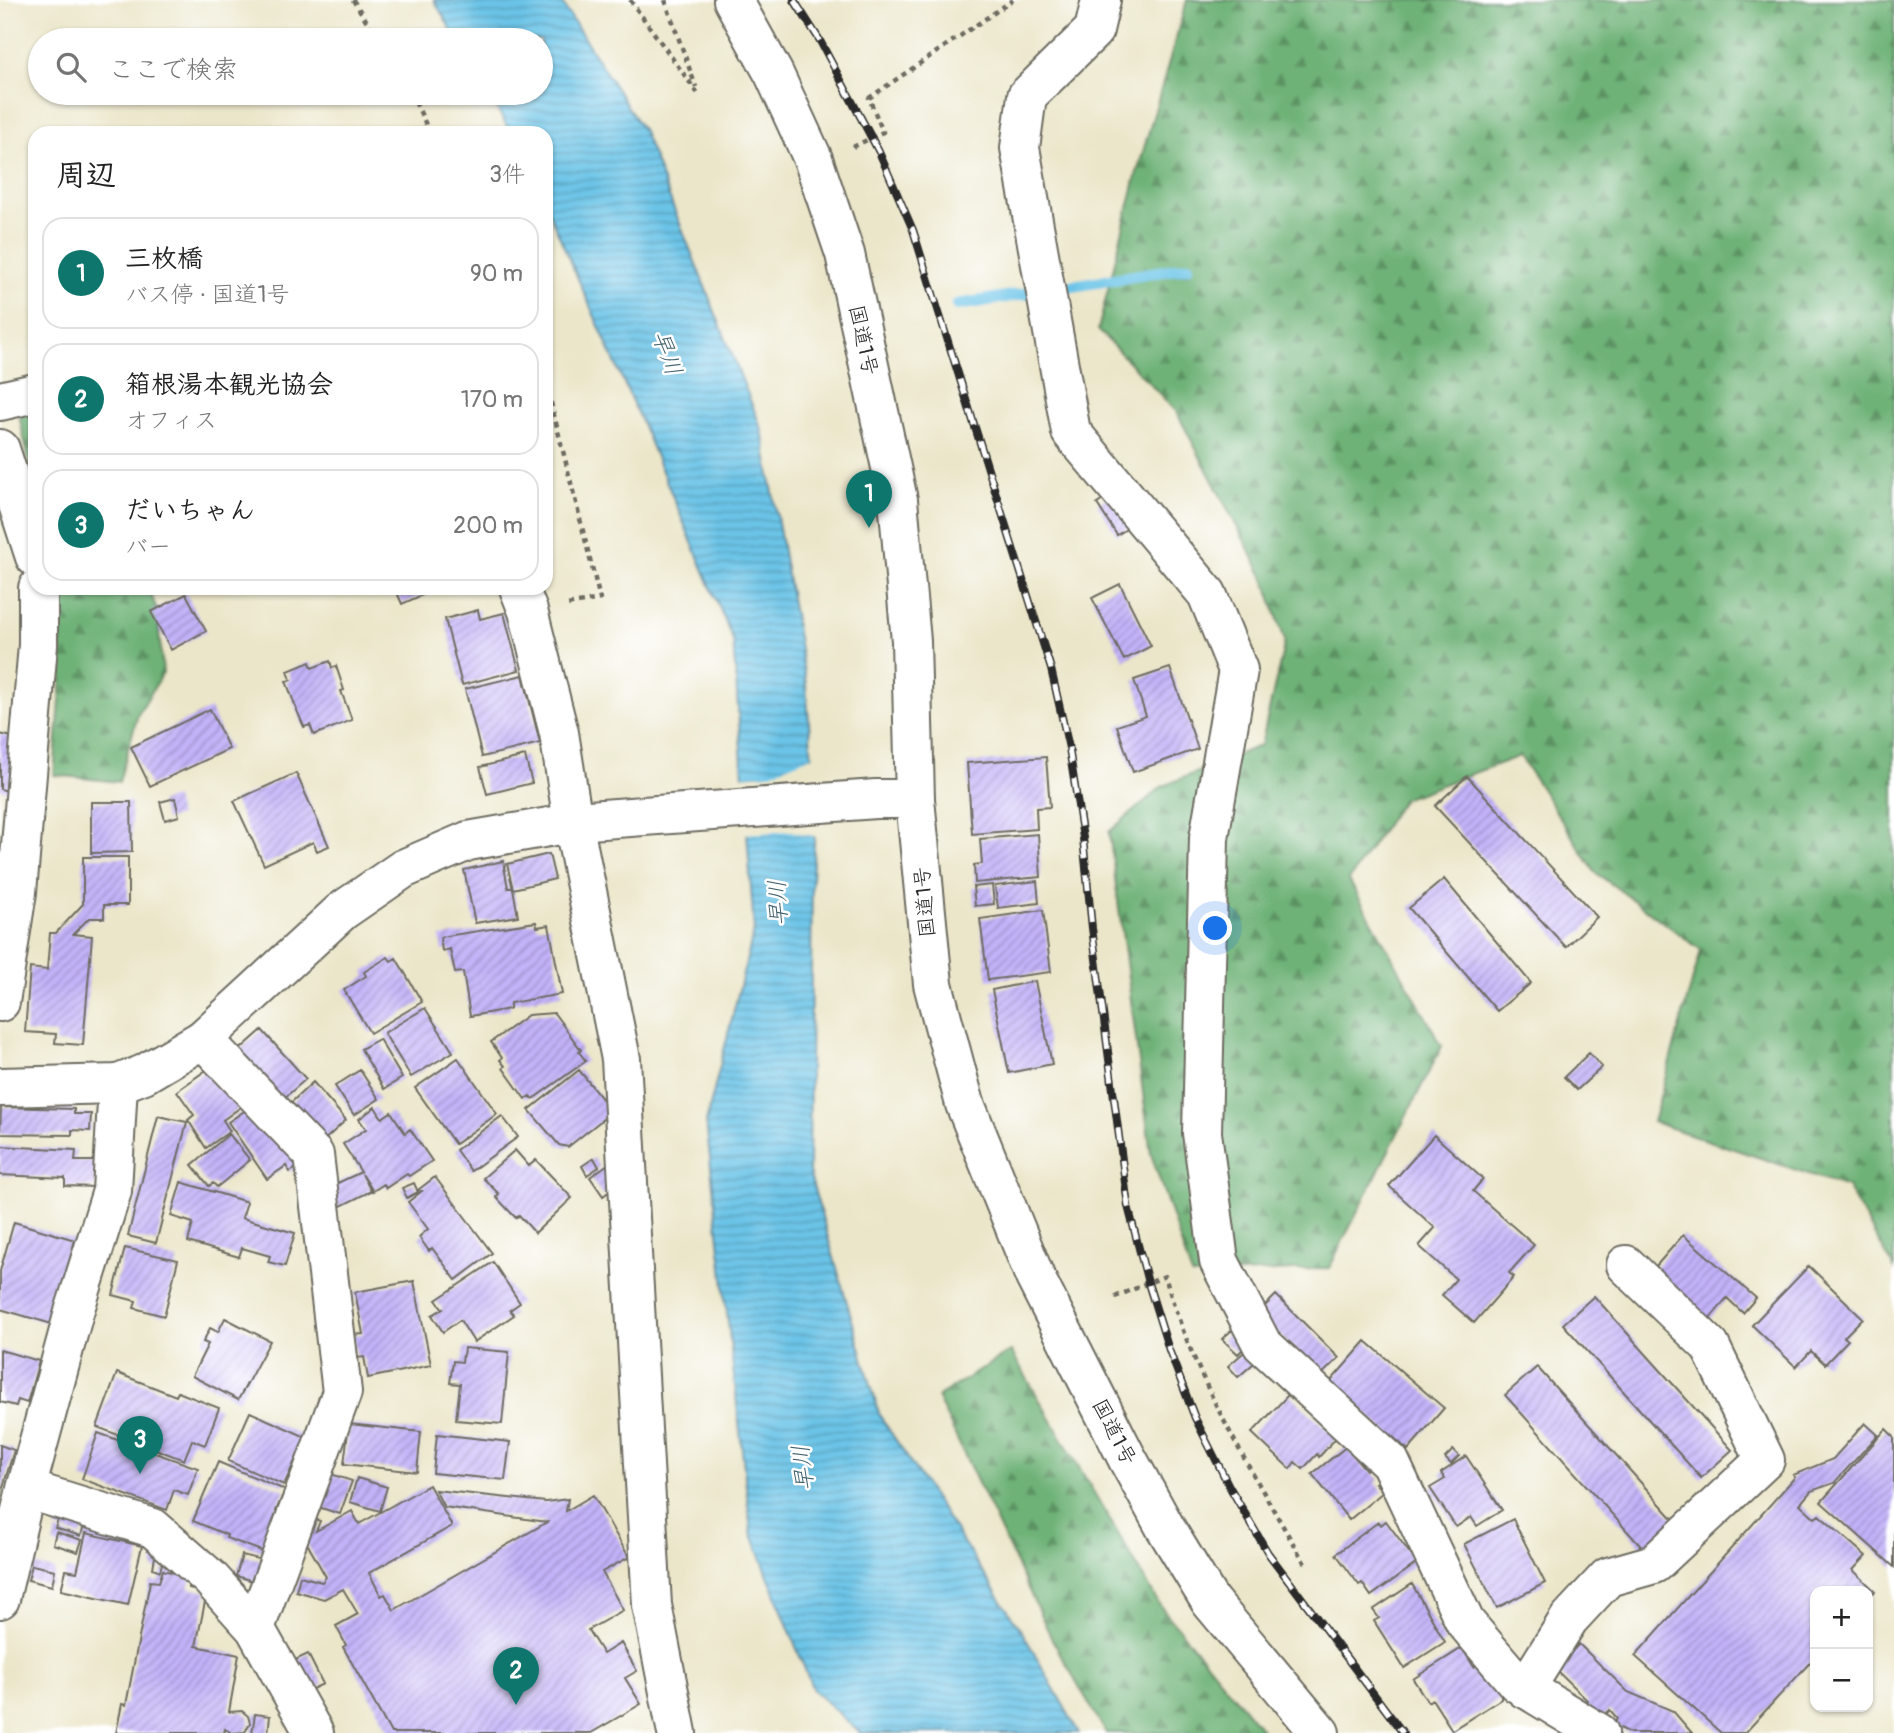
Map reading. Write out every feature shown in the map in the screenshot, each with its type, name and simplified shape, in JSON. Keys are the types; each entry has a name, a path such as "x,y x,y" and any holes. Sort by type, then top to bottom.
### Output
{"main road":[{"name":"国道1号","path":"733,0 774,74 813,159 845,254 898,500 911,641 915,799 933,984 965,1104 1035,1277 1126,1458 1210,1601 1320,1733"},
{"path":"1101,0 1094,30 1027,96 1020,148 1071,432 1207,594 1238,670 1209,838 1202,1133 1219,1261 1262,1344 1390,1462 1465,1622 1517,1684 1599,1733"},
{"path":"0,401 28,395"},
{"path":"0,449 28,535"},
{"path":"0,1002 17,892 38,645 38,595"},
{"path":"522,595 581,821 621,1059 652,1605 677,1733"},
{"path":"0,1087 118,1084 144,1074 203,1039 342,911 403,869 468,841 581,821 876,799 915,799"},
{"path":"203,1039 314,1155 342,1392 255,1628"},
{"path":"0,1599 26,1489 74,1312 112,1191 118,1084"},
{"path":"1525,1689 1569,1619 1608,1577 1654,1564 1765,1461 1710,1346 1626,1265"},
{"path":"26,1489 153,1528 210,1578 255,1628 314,1733"}],"path":[{"path":"353,0 371,28"},
{"path":"630,0 699,95 665,0"},
{"path":"856,158 853,146 883,132 869,99 1013,0"},
{"path":"417,105 427,126"},
{"path":"553,411 600,599"},
{"path":"1115,1297 1165,1276 1176,1314 1205,1383 1305,1564"}],"green space":[{"path":"1187,0 1894,0 1894,1268 1847,1187 1653,1122 1701,950 1595,872 1520,756 1403,799 1349,880 1442,1046 1329,1268 1192,1276 1151,1154 1109,832 1161,787 1261,745 1285,641 1265,580 1176,411 1098,330 1136,176"},
{"path":"28,410 28,458 19,414"},
{"path":"59,595 151,595 157,611 163,673 138,714 119,782 54,775 62,675"},
{"path":"1011,1351 1161,1607 1264,1733 1106,1733 1053,1641 937,1397"}],"water":[{"name":"早川","path":"434,0 560,0 643,131 762,430 806,684 816,810 812,879 809,1172 880,1416 1024,1635 1079,1733 860,1733 813,1690 751,1532 706,1122 754,930 733,640 553,222 553,126 507,126 495,105 553,105 553,28 450,28"}],"pier":[{"path":"815,755 818,837 790,831 744,834 739,776 768,774"}],"building":[{"path":"1117,491 1137,522 1117,535 1097,504"},
{"path":"1120,584 1151,646 1124,660 1092,598"},
{"path":"187,595 206,631 171,650 151,612"},
{"path":"398,595 422,595 402,604"},
{"path":"478,610 480,619 504,613 519,670 462,685 445,619"},
{"path":"330,661 332,668 336,666 344,690 341,691 352,720 314,735 310,725 304,727 298,713 286,681 291,680 288,671 310,662 312,668"},
{"path":"1170,668 1198,749 1133,772 1117,726 1146,716 1134,680"},
{"path":"523,675 540,743 482,757 465,689"},
{"path":"210,709 229,749 150,786 131,747"},
{"path":"0,734 20,739 8,791 0,789"},
{"path":"525,756 532,783 487,794 480,767"},
{"path":"1046,757 1050,807 1036,808 1037,829 972,834 967,763"},
{"path":"296,773 329,846 317,851 313,842 264,865 234,801"},
{"path":"1467,776 1597,917 1566,947 1435,806"},
{"path":"175,798 179,816 165,820 160,802"},
{"path":"91,802 131,802 132,852 91,853"},
{"path":"1038,834 1041,877 975,883 974,865 982,864 980,839"},
{"path":"549,854 555,879 513,889 507,864"},
{"path":"83,857 128,857 128,905 104,905 104,918 89,918 73,934 92,936 83,1045 55,1043 56,1034 25,1032 30,968 47,970 50,933 56,933 83,904"},
{"path":"503,861 508,888 513,888 518,916 475,923 464,870"},
{"path":"1444,879 1531,983 1497,1011 1409,908"},
{"path":"1037,881 1039,903 998,908 995,886"},
{"path":"992,885 994,904 975,906 973,887"},
{"path":"1043,910 1051,972 988,980 980,919"},
{"path":"536,922 537,927 549,925 562,994 510,1003 510,1009 470,1016 463,972 455,973 450,949 442,951 440,937"},
{"path":"388,957 391,961 396,958 422,1002 370,1033 344,990 366,976 364,972"},
{"path":"1035,981 1052,1064 1009,1073 992,990"},
{"path":"425,1008 453,1052 411,1077 384,1033"},
{"path":"554,1013 586,1061 533,1099 530,1096 525,1099 503,1068 505,1066 500,1060 502,1058 491,1042 528,1015"},
{"path":"262,1030 306,1079 282,1100 235,1054"},
{"path":"379,1039 402,1078 384,1089 361,1049"},
{"path":"1589,1053 1602,1067 1577,1090 1564,1077"},
{"path":"458,1058 497,1114 455,1144 415,1088"},
{"path":"216,1063 245,1104 223,1120 230,1131 206,1148 188,1120 194,1115 177,1091"},
{"path":"360,1070 379,1099 354,1115 335,1086"},
{"path":"579,1070 608,1106 608,1115 568,1147 559,1145 529,1110"},
{"path":"313,1082 346,1120 318,1146 284,1109"},
{"path":"255,1104 301,1165 290,1172 286,1166 267,1179 228,1122"},
{"path":"1,1107 74,1109 74,1114 91,1114 90,1131 72,1130 72,1135 0,1134"},
{"path":"375,1107 382,1118 391,1112 405,1133 410,1129 432,1161 386,1188 384,1184 373,1191 362,1174 371,1191 337,1208 327,1188 361,1172 343,1144 366,1129 359,1119"},
{"path":"158,1116 187,1122 156,1243 128,1236"},
{"path":"502,1116 518,1137 471,1171 456,1150"},
{"path":"229,1134 250,1160 217,1187 213,1183 209,1186 192,1165"},
{"path":"1434,1135 1483,1179 1473,1191 1534,1245 1509,1273 1514,1277 1474,1323 1442,1295 1456,1279 1419,1246 1435,1228 1389,1186"},
{"path":"0,1146 76,1150 75,1161 96,1161 95,1187 65,1186 65,1178 0,1175"},
{"path":"515,1150 529,1166 536,1160 572,1198 535,1233 519,1215 516,1218 496,1197 499,1194 483,1178"},
{"path":"594,1158 599,1167 587,1175 582,1166"},
{"path":"615,1159 619,1184 603,1196 590,1177"},
{"path":"435,1177 492,1253 456,1280 432,1248 429,1251 419,1237 428,1229 408,1202"},
{"path":"181,1182 247,1202 242,1218 295,1233 285,1266 268,1262 270,1256 242,1248 239,1257 188,1242 193,1223 171,1216"},
{"path":"414,1183 418,1192 407,1198 402,1188"},
{"path":"14,1222 75,1240 52,1324 0,1309 0,1271"},
{"path":"1683,1235 1756,1298 1743,1313 1727,1298 1706,1323 1650,1273"},
{"path":"125,1248 178,1260 164,1316 134,1308 136,1301 113,1295"},
{"path":"493,1262 520,1303 510,1310 514,1315 474,1342 460,1320 443,1332 432,1315 443,1309 436,1300"},
{"path":"1809,1266 1863,1318 1844,1337 1848,1340 1825,1364 1811,1351 1796,1367 1752,1325"},
{"path":"414,1281 431,1365 368,1378 364,1357 357,1358 352,1335 363,1334 355,1292"},
{"path":"1276,1295 1339,1358 1320,1376 1258,1313"},
{"path":"1594,1296 1732,1450 1701,1478 1563,1324"},
{"path":"225,1318 270,1341 238,1400 192,1376 208,1344 203,1342 210,1328 218,1332"},
{"path":"1232,1330 1248,1344 1238,1354 1222,1339"},
{"path":"1366,1341 1444,1408 1408,1450 1330,1382"},
{"path":"1250,1347 1260,1358 1238,1377 1228,1366"},
{"path":"464,1348 509,1352 502,1424 456,1420 460,1384 450,1383 453,1361 462,1362"},
{"path":"0,1350 39,1361 27,1403 18,1400 16,1406 0,1402"},
{"path":"1537,1367 1678,1524 1646,1552 1505,1395"},
{"path":"117,1373 176,1396 178,1392 219,1408 205,1445 192,1440 184,1460 97,1427"},
{"path":"1289,1394 1336,1438 1319,1457 1317,1454 1303,1469 1295,1462 1290,1469 1252,1433"},
{"path":"250,1412 306,1437 284,1485 228,1461"},
{"path":"1865,1423 1878,1435 1834,1483 1811,1491 1800,1504 1815,1518 1819,1515 1866,1556 1853,1570 1870,1586 1810,1586 1810,1662 1745,1733 1721,1733 1635,1656 1795,1477 1793,1475 1833,1459"},
{"path":"349,1424 421,1432 417,1472 344,1464"},
{"path":"1886,1429 1894,1437 1894,1567 1821,1502"},
{"path":"98,1433 198,1468 188,1495 174,1490 167,1510 82,1479"},
{"path":"437,1434 510,1442 505,1480 433,1473"},
{"path":"0,1445 14,1450 1,1494 0,1494"},
{"path":"1346,1447 1366,1470 1369,1468 1379,1480 1375,1483 1383,1492 1349,1520 1312,1474"},
{"path":"1453,1450 1459,1456 1451,1464 1445,1458"},
{"path":"1466,1456 1502,1510 1477,1526 1471,1517 1456,1527 1430,1488 1445,1479 1441,1473"},
{"path":"218,1462 285,1490 276,1511 282,1513 267,1553 226,1538 227,1535 193,1521"},
{"path":"325,1472 352,1481 340,1514 315,1506"},
{"path":"357,1478 387,1487 380,1511 350,1502"},
{"path":"429,1485 452,1526 369,1573 381,1596 385,1594 394,1610 547,1522 444,1507 435,1490 546,1502 568,1499 566,1511 593,1495 629,1557 602,1572 623,1610 588,1630 603,1654 621,1643 637,1671 625,1678 641,1704 591,1733 391,1733 343,1647 346,1645 336,1626 358,1614 343,1589 324,1599 296,1591 300,1576 322,1582 326,1577 304,1538 310,1517 320,1521 316,1531 352,1511 359,1524"},
{"path":"59,1517 84,1525 81,1536 55,1528"},
{"path":"1513,1519 1545,1583 1497,1608 1464,1544"},
{"path":"1386,1521 1417,1563 1371,1596 1362,1583 1359,1585 1336,1554 1378,1522 1381,1525"},
{"path":"56,1532 82,1540 78,1552 53,1544"},
{"path":"86,1533 142,1546 128,1605 61,1590 66,1570 77,1572"},
{"path":"156,1551 165,1553 160,1571 153,1568"},
{"path":"242,1555 266,1561 260,1583 236,1576"},
{"path":"32,1565 55,1570 52,1586 28,1580"},
{"path":"163,1570 191,1577 189,1588 207,1592 196,1646 239,1655 229,1712 242,1711 248,1716 250,1723 245,1732 232,1733 225,1729 224,1733 116,1733 122,1704 126,1705 150,1581 159,1582"},
{"path":"1412,1584 1445,1642 1404,1668 1374,1621 1379,1618 1373,1610"},
{"path":"1579,1644 1628,1692 1673,1711 1692,1733 1630,1733 1614,1725 1617,1718 1610,1710 1601,1719 1585,1705 1588,1701 1555,1669"},
{"path":"1462,1648 1474,1667 1478,1664 1501,1691 1501,1699 1452,1730 1432,1699 1428,1702 1413,1679"},
{"path":"308,1654 323,1684 306,1692 291,1662"},
{"path":"255,1714 270,1716 268,1733 252,1733"}],"waterway":[{"path":"957,305 1188,267"}],"railway":[{"path":"794,0 819,39 879,152 913,230 1051,669 1069,748 1083,838 1128,1206 1169,1350 1195,1418 1229,1486 1268,1553 1403,1733"}],"place":[{"name":"三枚橋","path":"869,528"},
{"name":"だいちゃん","path":"140,1474"},
{"name":"箱根湯本観光協会","path":"516,1705"}]}
